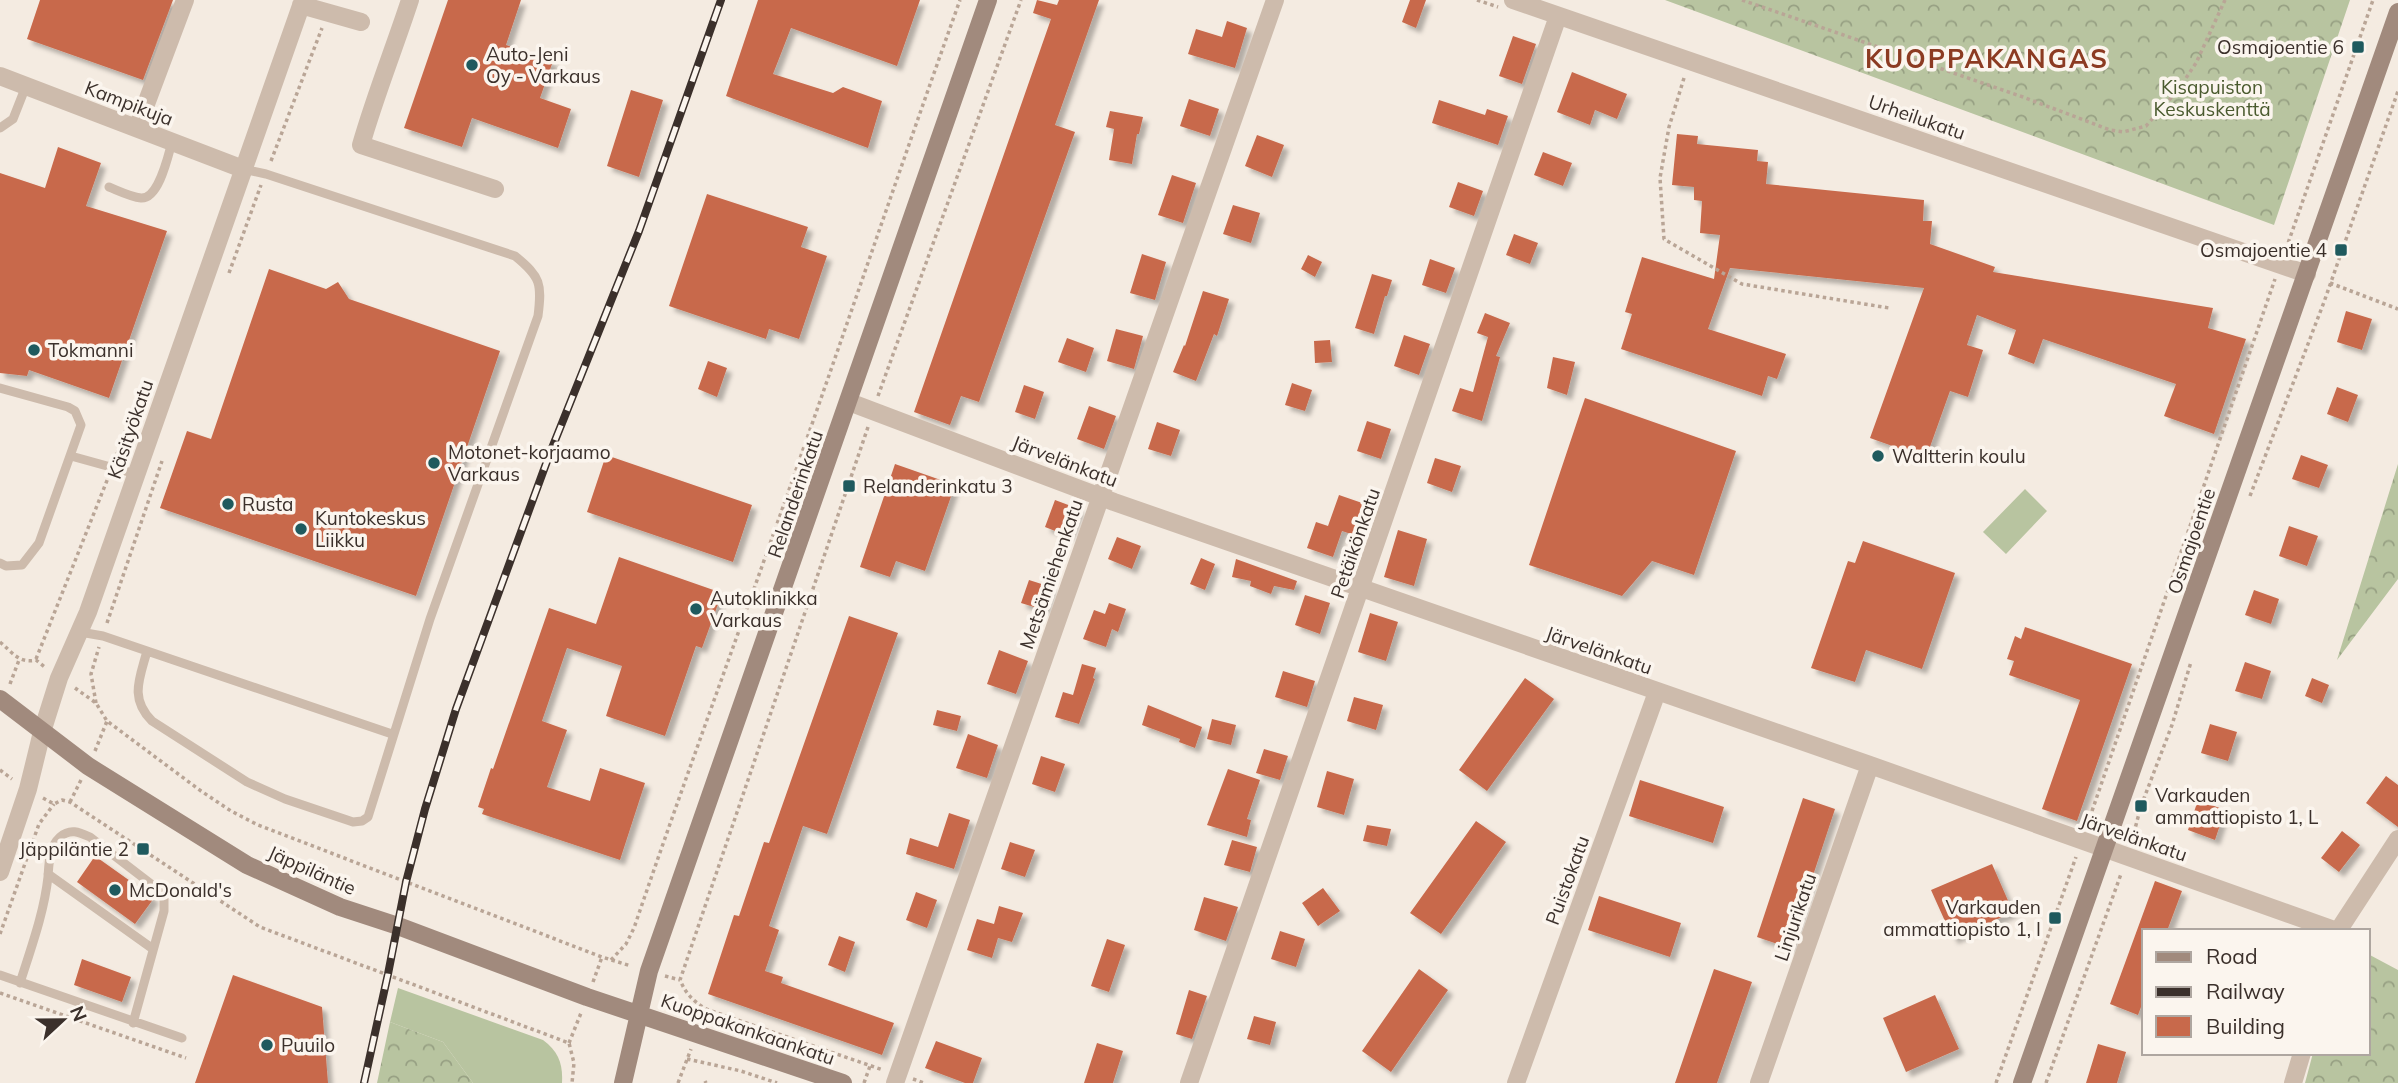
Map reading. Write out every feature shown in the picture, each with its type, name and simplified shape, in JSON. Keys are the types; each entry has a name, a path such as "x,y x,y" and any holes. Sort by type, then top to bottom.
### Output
{"main road":[{"name":"Relanderinkatu","path":"623,1083 649,971 988,0"},
{"name":"Osmajoentie","path":"2022,1083 2398,12"},
{"name":"Jäppiläntie","path":"0,699 88,766 247,865 340,907 640,1014"},
{"name":"Kuoppakankaankatu","path":"640,1014 844,1083"}],"street":[{"path":"137,128 185,0"},
{"path":"410,0 361,145 495,189"},
{"name":"Metsämiehenkatu","path":"892,1077 1275,0"},
{"name":"Urheilukatu","path":"1513,0 2306,274"},
{"path":"302,2 361,22"},
{"name":"Käsityökatu","path":"0,872 28,789 59,678 80,632 302,2"},
{"name":"Petäikönkatu","path":"1189,1083 1558,16"},
{"name":"Kampikuja","path":"0,76 243,169"},
{"name":"Järvelänkatu","path":"849,402 1100,497 2331,929"},
{"name":"Puistokatu","path":"1516,1083 1657,692"},
{"name":"Linjurikatu","path":"1759,1083 1870,765"},
{"path":"2338,929 2398,839"},
{"path":"2293,1083 2301,1055"}],"lane":[{"path":"0,128 13,119 26,86"},
{"path":"109,187 143,198 151,195 157,188 173,142"},
{"path":"147,651 138,689 138,701 152,721 247,782 285,799 353,822 368,817 430,619 538,316 541,292 533,271 515,256 266,174 243,169"},
{"path":"0,388 68,407 75,411 81,425 39,543 22,565 0,564"},
{"path":"71,456 136,474"},
{"path":"80,632 103,636 393,734"},
{"path":"20,983 45,900 50,855 61,835 69,831 79,832 90,837 159,890 164,897 164,911 133,1023"},
{"path":"48,874 153,949"},
{"path":"0,975 183,1038"}],"path":[{"path":"611,960 626,944 634,928 960,0"},
{"path":"892,1077 870,1066 706,1010 692,1001 680,980 873,410 1021,0"},
{"path":"1742,0 2023,97 2110,130 2123,132 2146,126 2178,90 2196,63 2225,0"},
{"path":"1996,1083 2373,0"},
{"path":"228,274 328,13"},
{"path":"1685,76 1669,127 1660,177 1664,239 1742,284 1889,308"},
{"path":"2246,506 2330,283 2398,91"},
{"path":"2330,283 2398,309"},
{"path":"36,660 131,415 154,423"},
{"path":"96,703 91,674 165,454"},
{"path":"0,642 19,660 36,660"},
{"path":"36,660 96,703 107,720 201,791 258,825 622,963"},
{"path":"2046,1083 2127,857 2141,806 2172,725 2192,660"},
{"path":"0,771 54,804"},
{"path":"0,934 39,824 54,804 62,800 260,927 569,1043"},
{"path":"2114,820 2135,828"},
{"path":"596,973 602,957"},
{"path":"0,993 186,1058"},
{"path":"572,1083 574,1063 569,1043 578,1021"},
{"path":"678,1083 688,1056 777,1083"},
{"path":"864,1083 870,1066"}],"green space":[{"name":"Kisapuiston Keskuskenttä","path":"1665,0 2350,0 2274,225"},
{"path":"2398,464 2398,579 2337,660"},
{"path":"2025,489 2047,511 2006,554 1983,532"},
{"path":"2370,955 2398,970 2398,1083 2305,1083 2312,1055 2370,1055"},
{"path":"398,988 543,1040 559,1059 562,1083 473,1083 443,1042 390,1022"},
{"path":"390,1022 443,1042 473,1083 377,1083"}],"building":[{"path":"40,0 173,0 143,80 27,39"},
{"path":"448,0 521,0 506,45 553,61 540,98 571,109 558,148 472,118 462,147 404,128"},
{"path":"758,0 920,0 897,66 791,28 773,74 833,93 843,87 882,101 868,148 726,96"},
{"path":"1037,0 1057,5 1059,0 1099,0 1055,125 1075,132 979,402 961,396 950,425 914,412 1051,19 1033,13"},
{"path":"1410,0 1426,0 1416,28 1402,22"},
{"path":"1227,21 1247,28 1235,68 1188,54 1196,29 1222,37"},
{"path":"1513,36 1536,44 1522,84 1499,76"},
{"path":"1572,72 1627,94 1617,119 1595,110 1590,125 1557,112"},
{"path":"631,90 663,100 639,177 607,166"},
{"path":"1189,99 1219,109 1210,136 1180,126"},
{"path":"1439,100 1485,115 1487,109 1508,116 1498,145 1432,123"},
{"path":"1110,111 1143,117 1132,164 1109,160 1114,129 1106,127"},
{"path":"1677,134 1698,136 1697,144 1758,150 1757,161 1768,162 1766,184 1924,200 1923,221 1932,221 1930,244 1995,267 1993,272 2213,308 2208,328 2246,339 2214,434 2164,416 2176,384 2043,339 2034,364 2008,354 2016,330 1977,315 1967,345 1983,350 1968,397 1950,391 1926,458 1870,438 1924,288 1730,268 1708,329 1786,354 1777,379 1768,376 1762,396 1621,349 1632,314 1625,312 1642,257 1714,279 1720,235 1700,233 1702,201 1694,200 1694,187 1672,185"},
{"path":"1257,135 1284,145 1272,177 1245,166"},
{"path":"58,147 101,163 86,206 167,231 109,398 29,370 27,376 0,373 0,173 45,188"},
{"path":"1543,152 1572,163 1563,186 1534,175"},
{"path":"1172,175 1196,183 1183,223 1158,215"},
{"path":"1458,182 1483,191 1474,216 1449,207"},
{"path":"707,194 808,227 801,247 827,256 799,339 769,329 766,339 669,306"},
{"path":"1233,205 1260,213 1251,243 1223,234"},
{"path":"1514,234 1538,243 1530,264 1506,255"},
{"path":"1142,254 1166,262 1155,300 1130,293"},
{"path":"1308,255 1322,262 1315,277 1301,269"},
{"path":"1430,259 1455,268 1446,293 1422,285"},
{"path":"269,269 326,289 338,282 349,299 500,351 416,596 160,508 187,431 211,439"},
{"path":"1372,274 1392,280 1374,334 1355,328"},
{"path":"1203,291 1229,299 1217,336 1214,334 1196,381 1173,372 1185,346"},
{"path":"2346,311 2372,319 2362,350 2337,342"},
{"path":"1485,313 1510,323 1496,356 1500,357 1482,421 1452,411 1460,388 1473,392 1488,337 1477,333"},
{"path":"1116,329 1143,336 1134,369 1107,361"},
{"path":"1404,335 1430,344 1419,375 1394,366"},
{"path":"1067,338 1094,348 1086,372 1058,362"},
{"path":"1330,340 1332,362 1315,363 1314,341"},
{"path":"1553,357 1575,362 1567,395 1547,388"},
{"path":"708,361 727,368 717,397 698,389"},
{"path":"1292,383 1312,390 1305,411 1285,405"},
{"path":"1024,385 1044,392 1035,419 1015,412"},
{"path":"2337,387 2358,395 2348,422 2327,414"},
{"path":"1585,398 1736,451 1694,575 1652,561 1622,596 1529,565"},
{"path":"1089,406 1116,416 1104,449 1077,439"},
{"path":"1367,421 1391,429 1381,459 1357,451"},
{"path":"1157,422 1180,430 1171,456 1148,449"},
{"path":"606,455 752,505 733,562 587,512"},
{"path":"2301,455 2328,465 2319,488 2292,479"},
{"path":"1435,458 1461,466 1452,492 1427,483"},
{"path":"895,464 955,485 925,571 896,561 890,577 860,567"},
{"path":"1339,495 1365,504 1354,535 1342,531 1333,557 1307,548 1316,522 1328,526"},
{"path":"1055,500 1079,509 1068,536 1045,527"},
{"path":"2289,526 2318,536 2307,566 2279,556"},
{"path":"1398,530 1427,539 1414,586 1384,577"},
{"path":"1117,537 1141,546 1132,569 1108,559"},
{"path":"1863,541 1955,573 1922,669 1866,650 1855,682 1811,668 1848,561 1855,563"},
{"path":"619,557 722,593 702,648 696,646 665,736 606,716 622,666 567,648 542,721 567,730 547,787 590,801 600,768 645,783 620,860 482,814 484,809 478,807 549,608 596,624"},
{"path":"1201,558 1215,564 1205,590 1190,584"},
{"path":"1236,559 1297,581 1294,590 1274,586 1271,594 1250,586 1251,581 1232,577"},
{"path":"1029,580 1051,587 1044,610 1021,603"},
{"path":"2254,590 2279,599 2271,624 2245,615"},
{"path":"1305,595 1330,603 1320,634 1295,625"},
{"path":"1109,603 1126,609 1118,632 1112,629 1106,647 1083,639 1094,610 1105,614"},
{"path":"1370,613 1398,622 1386,661 1358,652"},
{"path":"849,616 898,633 827,834 803,826 769,926 779,930 765,971 783,977 781,983 894,1023 882,1055 708,994 734,915 739,916 764,842 769,843"},
{"path":"2025,627 2132,664 2077,821 2042,809 2080,700 2009,675 2014,661 2007,659 2015,636 2021,639"},
{"path":"999,650 1028,661 1016,694 987,684"},
{"path":"2245,662 2271,671 2262,699 2235,691"},
{"path":"1082,664 1096,668 1095,679 1079,724 1055,717 1063,692 1073,695"},
{"path":"1283,671 1315,681 1307,707 1275,697"},
{"path":"1525,678 1554,699 1487,791 1459,770"},
{"path":"2312,678 2329,685 2322,703 2305,696"},
{"path":"1354,697 1383,705 1376,730 1347,721"},
{"path":"1148,705 1202,727 1195,748 1179,742 1180,739 1142,725"},
{"path":"937,710 961,716 957,731 933,725"},
{"path":"1212,719 1236,725 1231,745 1207,739"},
{"path":"2210,724 2237,732 2228,761 2201,753"},
{"path":"968,734 998,745 987,778 956,768"},
{"path":"1264,749 1288,756 1280,780 1256,773"},
{"path":"1041,756 1065,764 1055,792 1032,784"},
{"path":"1228,769 1260,780 1247,819 1251,820 1247,837 1207,825"},
{"path":"1327,771 1354,779 1344,815 1317,807"},
{"path":"2386,776 2398,785 2398,827 2366,803"},
{"path":"1640,780 1724,807 1713,843 1629,816"},
{"path":"1803,798 1835,809 1789,948 1757,937"},
{"path":"2198,800 2225,810 2215,840 2188,830"},
{"path":"949,813 970,820 954,869 906,854 910,838 938,847"},
{"path":"1476,821 1506,842 1441,934 1410,913"},
{"path":"1367,825 1391,829 1387,846 1363,841"},
{"path":"2342,831 2360,845 2339,872 2321,858"},
{"path":"1232,840 1257,847 1250,872 1224,865"},
{"path":"1010,842 1035,850 1025,877 1001,869"},
{"name":"McDonald's","path":"95,856 154,898 135,924 77,882"},
{"path":"1992,864 2013,912 1953,939 1931,890"},
{"path":"2155,881 2182,891 2168,929 2142,929 2142,1004 2138,1015 2110,1004"},
{"path":"1323,888 1340,911 1318,926 1302,903"},
{"path":"916,892 937,900 927,928 906,920"},
{"path":"1599,896 1681,923 1670,957 1588,930"},
{"path":"1204,897 1238,907 1226,941 1194,930"},
{"path":"999,906 1023,913 1012,942 998,938 992,958 967,950 977,919 994,924"},
{"path":"1280,931 1305,939 1296,967 1271,959"},
{"path":"839,936 855,942 845,972 828,965"},
{"path":"1107,939 1125,945 1109,992 1091,986"},
{"path":"82,959 131,977 122,1002 74,985"},
{"path":"1419,969 1448,990 1391,1072 1362,1051"},
{"path":"1714,969 1752,982 1717,1083 1675,1083"},
{"name":"Puuilo","path":"233,975 322,1007 328,1083 195,1083"},
{"path":"1189,990 1207,996 1192,1039 1176,1034"},
{"path":"1935,995 1959,1049 1906,1072 1883,1018"},
{"path":"1254,1016 1276,1022 1270,1045 1247,1039"},
{"path":"936,1041 982,1058 973,1083 965,1083 925,1068"},
{"path":"1097,1043 1123,1051 1113,1083 1084,1083"},
{"path":"2098,1044 2126,1052 2117,1083 2086,1083"}],"railway":[{"path":"364,1083 406,882 456,709 550,453 639,231 721,0"}],"place":[{"name":"Osmajoentie 6","path":"2358,47"},
{"name":"Auto-Jeni Oy - Varkaus","path":"472,65"},
{"name":"Osmajoentie 4","path":"2341,250"},
{"name":"Tokmanni","path":"34,350"},
{"name":"Waltterin koulu","path":"1878,456"},
{"name":"Motonet-korjaamo Varkaus","path":"434,463"},
{"name":"Relanderinkatu 3","path":"849,486"},
{"name":"Rusta","path":"228,504"},
{"name":"Kuntokeskus Liikku","path":"301,529"},
{"name":"Autoklinikka Varkaus","path":"696,609"},
{"name":"Varkauden ammattiopisto 1, L","path":"2141,806"},
{"name":"Jäppiläntie 2","path":"143,849"},
{"name":"McDonald's","path":"115,890"},
{"name":"Varkauden ammattiopisto 1, I","path":"2055,918"},
{"name":"Puuilo","path":"267,1045"}],"district":[{"name":"KUOPPAKANGAS","path":"1987,58"}]}
